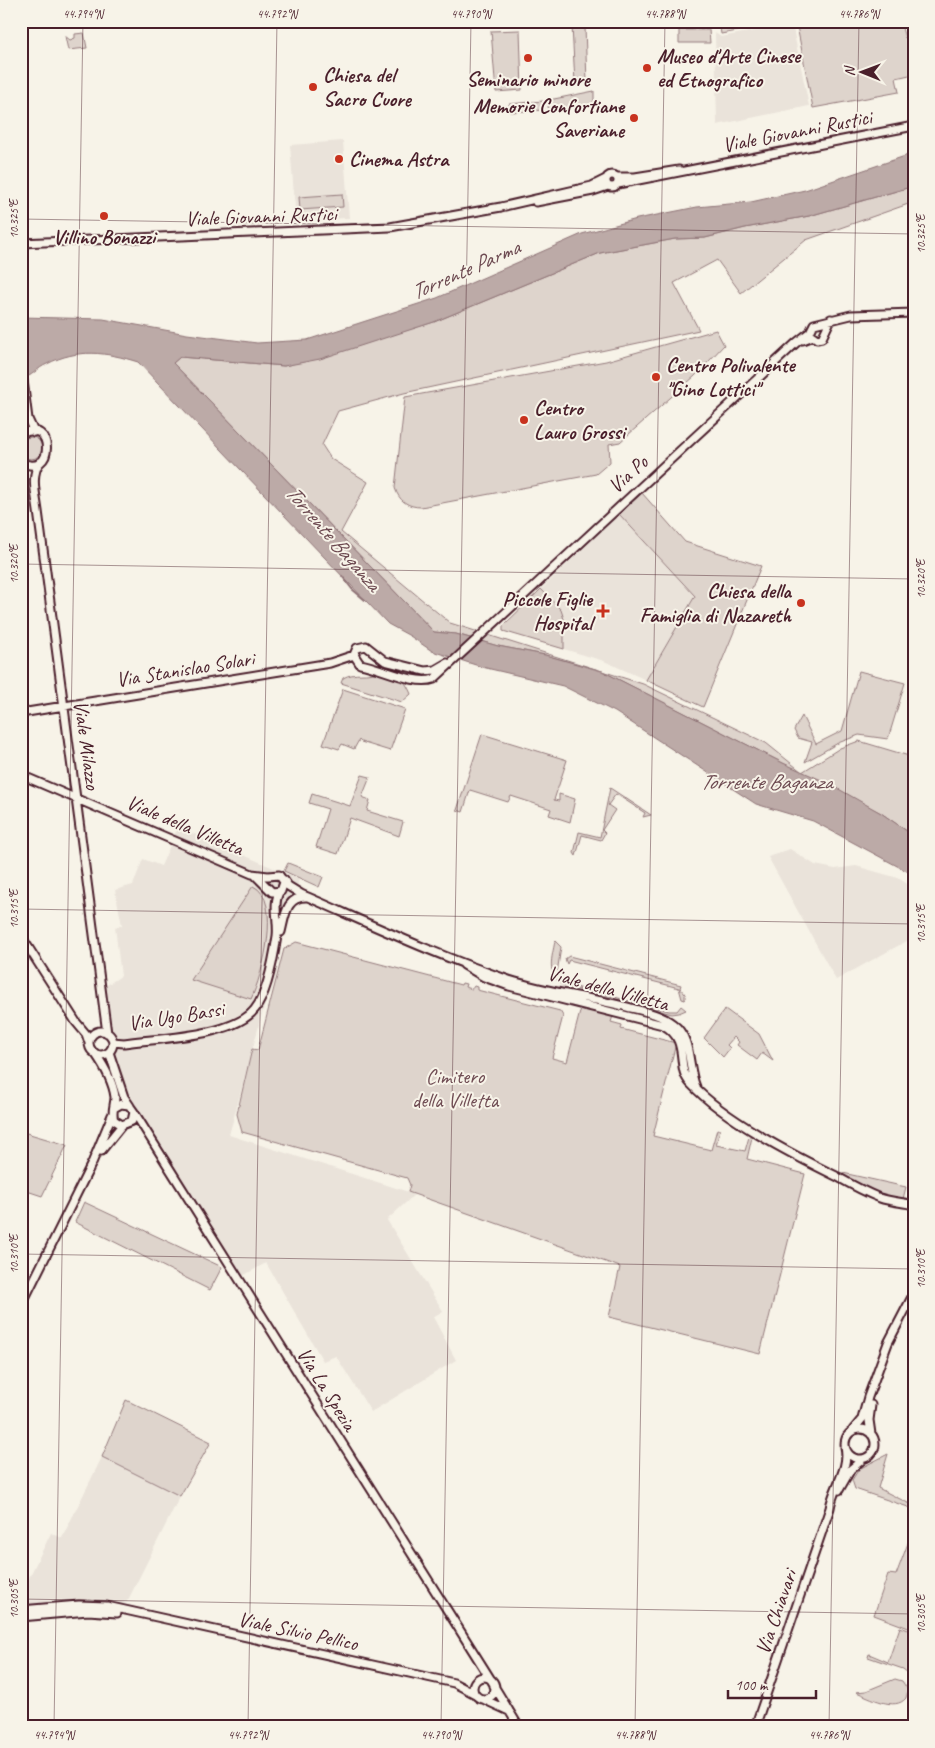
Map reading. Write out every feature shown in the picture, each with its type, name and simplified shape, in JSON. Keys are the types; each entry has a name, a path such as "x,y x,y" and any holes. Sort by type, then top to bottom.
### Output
{"main road":[{"path":"911,21 914,28"},
{"name":"Viale Giovanni Rustici","path":"607,183 613,187 618,180 632,177 687,170 914,126"},
{"name":"Viale Giovanni Rustici","path":"21,243 354,230 405,225 501,206 519,205 593,191 607,183 611,174 618,180"},
{"path":"830,310 834,318 914,313"},
{"name":"Via Po","path":"812,334 813,326 823,326 834,318"},
{"name":"Via Po","path":"445,665 796,342 812,334 822,338 823,326"},
{"path":"21,365 26,420 21,433 34,432 26,420 21,404"},
{"name":"Viale Milazzo","path":"34,432 42,436 47,443 47,453 35,470 34,478 107,1034"},
{"path":"21,462 32,465 40,462"},
{"path":"362,646 372,650 385,661 423,671 432,671 445,665 436,677 428,681 416,680 358,663 354,655 357,648 362,646"},
{"path":"364,665 373,659 372,650"},
{"name":"Via Stanislao Solari","path":"21,714 330,663 354,655"},
{"name":"Viale della Villetta","path":"21,775 252,874 271,876"},
{"name":"Viale della Villetta","path":"252,874 268,888"},
{"path":"279,875 284,880 284,886 281,891 274,892 268,888 267,880 271,876 279,875"},
{"name":"Viale della Villetta","path":"284,880 287,885 309,898 464,965 520,983 653,1014 670,1022 678,1028 687,1043 692,1077 698,1090 750,1128 807,1162 881,1198 913,1205"},
{"name":"Via Ugo Bassi","path":"268,888 276,910"},
{"name":"Viale della Villetta","path":"281,891 301,894"},
{"name":"Via Ugo Bassi","path":"113,1042 124,1043 220,1030 242,1022 254,1011 260,1000 276,941 276,910 281,891"},
{"path":"276,941 289,904 298,898 309,898"},
{"path":"21,936 76,1022 88,1036 89,1043 112,1086 113,1112 116,1122 135,1127 147,1136"},
{"path":"89,1043 92,1036 97,1032 107,1034 113,1042 109,1052 102,1055 95,1053"},
{"name":"Via La Spezia","path":"109,1052 124,1097 147,1136 519,1727"},
{"path":"21,1306 92,1164 113,1112 121,1104 132,1109 132,1121 123,1125 92,1164"},
{"path":"873,1387 869,1417 875,1446 865,1459 852,1458 844,1447 846,1437 862,1419 867,1399 891,1335 914,1292"},
{"path":"853,1430 862,1429 871,1434"},
{"name":"Via Chiavari","path":"755,1727 830,1508 834,1490 846,1463 844,1447"},
{"name":"Via Chiavari","path":"830,1508 851,1469 865,1459"},
{"name":"Viale Silvio Pellico","path":"21,1610 89,1605 107,1606 135,1614 454,1683 475,1694"},
{"name":"Viale Silvio Pellico","path":"21,1617 88,1611 135,1614"},
{"path":"478,1661 477,1680 473,1689 475,1694 510,1712"},
{"path":"477,1680 486,1678 493,1684 492,1694 483,1698"},
{"name":"Viale Silvio Pellico","path":"454,1683 477,1680"}],"shaded area":[{"path":"792,24 809,106 717,125 715,33 721,37"},
{"path":"343,141 349,218 296,220 290,145"},
{"name":"Piccole Figlie Hospital","path":"619,514 695,596 646,680 604,661 503,631 503,626"},
{"path":"178,827 299,879 229,1135 415,1194 387,1220 443,1311 433,1317 456,1360 371,1412 336,1356 323,1361 266,1263 235,1280 133,1120 112,1076 104,987 121,976 115,927 122,925 115,890 133,885 143,859 161,866"},
{"path":"790,849 815,865 835,869 856,866 898,878 914,888 914,937 836,980 768,857"},
{"path":"102,1457 180,1496 128,1600 121,1605 84,1602 21,1607 21,1594 51,1533 62,1538"}],"green space":[{"path":"719,21 792,21 721,34"},
{"path":"796,21 813,21 814,26 840,21 900,21 905,38 910,39 914,48 914,74 896,78 899,92 813,108"},
{"path":"572,26 585,27 587,82 575,83"},
{"path":"520,30 522,90 496,92 491,31"},
{"path":"679,30 709,30 710,43 679,43"},
{"path":"84,33 87,48 68,50 65,36 70,40 75,38 75,34"},
{"path":"594,91 594,106 548,109 549,100"},
{"path":"543,101 544,110 510,112 509,104"},
{"path":"914,186 914,202 806,240 741,293 717,260 674,283 699,330 404,393 338,411 322,445 331,459 368,482 341,532 450,623 601,671 545,655 498,646 456,634 434,632 173,363 180,357 284,366 434,322 600,253 675,239 705,238 745,228 809,216"},
{"path":"342,194 343,207 300,210 299,197"},
{"name":"Centro Lauro Grossi","path":"716,330 724,345 695,376 620,442 609,444 610,462 596,474 421,507 412,506 405,502 397,493 395,488 405,397 606,361"},
{"path":"31,437 39,440 42,448 39,456 31,459 23,456 20,448 23,440"},
{"path":"642,493 685,542 761,566 703,707 646,680 695,596 619,514"},
{"path":"541,589 561,610 564,619 564,649 503,631 503,626"},
{"path":"379,671 403,680 411,694 402,702 341,683 343,678 348,676 370,674"},
{"path":"602,671 643,684 766,743 802,772 840,748 859,741 909,756 914,761 914,836 881,813"},
{"path":"859,671 905,683 888,739 859,735 838,743 805,762 812,742 798,738 794,730 802,716 816,744 842,731"},
{"path":"343,689 405,709 390,751 359,740 354,749 342,744 339,749 323,744"},
{"path":"482,734 567,760 554,800 559,801 559,794 575,799 570,822 549,815 551,809 511,796 508,802 470,790 463,812 457,810"},
{"path":"362,775 370,777 362,797 370,800 367,811 403,822 399,836 350,818 338,854 316,847 328,809 309,803 312,794 350,806"},
{"path":"610,788 651,815 643,817 645,813 616,794 608,805 615,810 602,830 605,833 601,840 582,835 576,856 574,853 579,832 600,837"},
{"path":"288,863 323,877 319,887 284,871"},
{"path":"253,886 262,894 267,906 268,922 264,957 251,999 191,980"},
{"path":"555,941 561,947 557,973 564,984 669,1011 677,1011 681,1006 686,1010 672,1014 562,985 554,975 551,965"},
{"name":"Cimitero della Villetta","path":"296,942 461,985 462,983 466,984 465,987 472,989 474,986 477,987 477,990 560,1011 563,1016 552,1058 567,1062 581,1008 613,1016 611,1022 622,1025 621,1029 676,1043 653,1136 711,1150 717,1129 720,1130 716,1145 745,1151 749,1137 752,1137 747,1159 805,1174 760,1354 609,1317 620,1267 408,1192 410,1185 407,1178 242,1132 237,1114 252,1049 258,1050 284,949"},
{"path":"569,956 681,985 680,988 685,994 685,1000 682,999 679,988 569,960 567,964 565,959"},
{"path":"725,1009 759,1034 773,1061 762,1053 757,1060 737,1045 739,1042 734,1037 727,1045 730,1048 723,1057 704,1038"},
{"path":"23,1132 67,1145 42,1196 21,1189"},
{"path":"834,1171 906,1187 903,1199 880,1194"},
{"path":"84,1202 222,1267 210,1290 75,1222"},
{"path":"126,1400 211,1442 180,1496 102,1457"},
{"path":"888,1454 878,1488 914,1506 914,1509 855,1489 852,1480 859,1469"},
{"path":"914,1527 914,1630 874,1615 888,1574 896,1575"},
{"path":"900,1627 914,1632 914,1678 903,1669 868,1657 869,1654 888,1662"},
{"path":"895,1679 902,1681 908,1690 906,1698 896,1704 882,1702 856,1692 866,1691"}],"water":[{"path":"914,153 914,186 809,216 745,228 705,238 675,239 600,253 434,322 320,359 284,366 180,357 173,363 434,632 456,634 498,646 545,655 602,671 783,763 828,783 881,813 914,836 914,875 813,821 756,804 615,712 563,686 482,667 432,651 388,624 138,362 103,354 81,354 58,359 21,379 21,317 103,319 187,334 257,343 307,340 437,298 582,234 637,219 697,207 751,202 805,190"}],"waterway":[{"name":"Torrente Baganza","path":"342,576 352,589 365,600"}],"place":[{"name":"Seminario minore","path":"528,58"},
{"name":"Museo d'Arte Cinese ed Etnografico","path":"647,68"},
{"name":"Chiesa del Sacro Cuore","path":"313,87"},
{"name":"Memorie Confortiane Saveriane","path":"634,118"},
{"name":"Cinema Astra","path":"339,159"},
{"name":"Villino Bonazzi","path":"104,216"},
{"name":"Centro Polivalente \"Gino Lottici\"","path":"656,377"},
{"name":"Centro Lauro Grossi","path":"524,420"},
{"name":"Chiesa della Famiglia di Nazareth","path":"801,603"},
{"name":"Piccole Figlie Hospital","path":"603,611"}],"water label":[{"name":"Torrente Parma","path":"465,270"}]}
